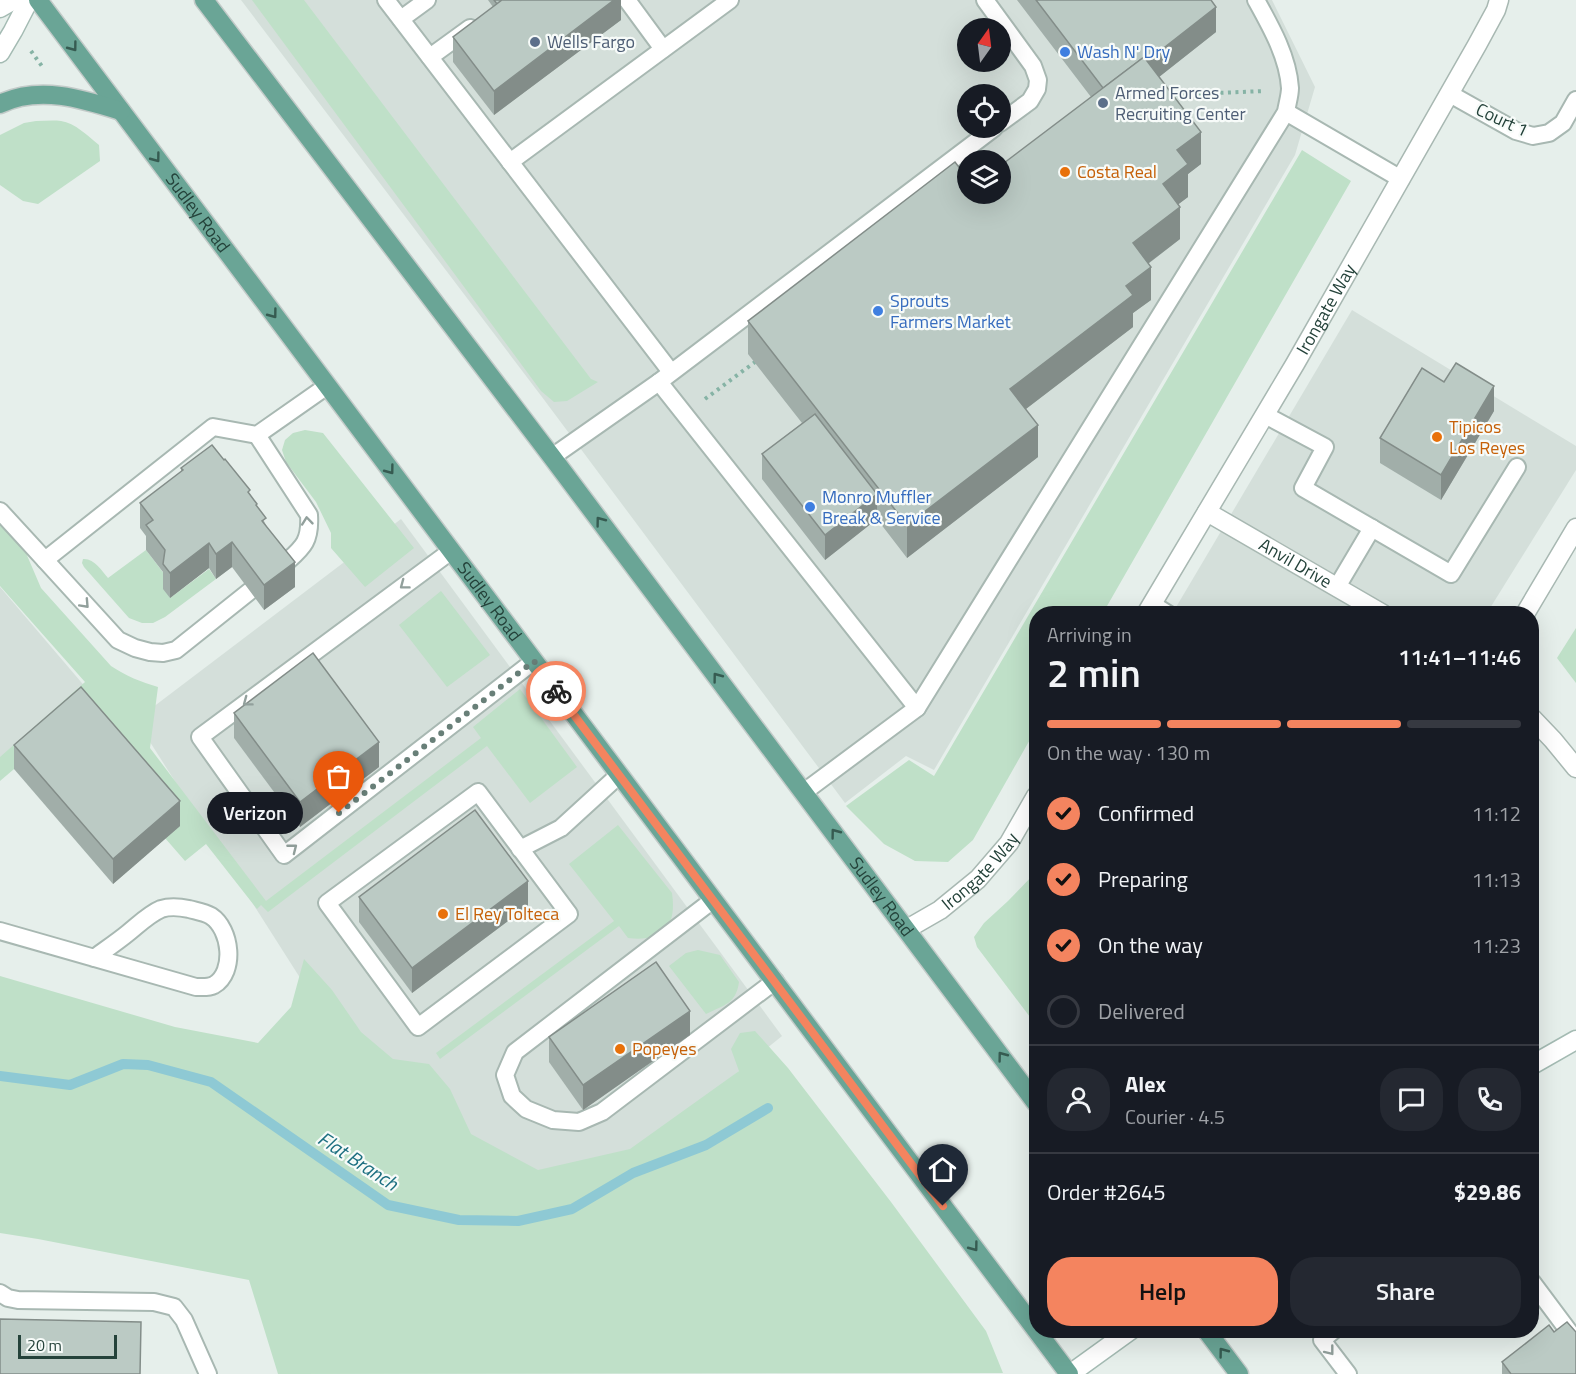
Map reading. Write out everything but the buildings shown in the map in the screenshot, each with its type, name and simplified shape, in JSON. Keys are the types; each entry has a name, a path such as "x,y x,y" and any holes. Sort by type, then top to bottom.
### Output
{"main road":[{"name":"Sudley Road","path":"38,0 1029,1321"},
{"name":"Sudley Road","path":"204,0 552,457 1029,1094"},
{"path":"0,104 24,97 49,95 84,100 121,111"},
{"name":"Sudley Road","path":"1042,1338 1069,1374"},
{"path":"1212,1338 1239,1374"}],"street":[{"path":"0,8 14,0"},
{"path":"0,53 29,0"},
{"name":"Irongate Way","path":"1157,606 1207,512 1450,94 1496,10 1499,0"},
{"name":"Anvil Drive","path":"1207,512 1369,606"},
{"path":"1530,606 1576,528"},
{"path":"1539,725 1576,768"},
{"name":"Irongate Way","path":"907,929 940,910 978,879 1008,843 1029,812"},
{"path":"1539,1061 1576,1040"},
{"path":"1069,1374 1120,1338"}],"lane":[{"path":"386,0 510,162 665,377 684,415 917,708"},
{"path":"401,19 427,0"},
{"path":"627,0 663,49"},
{"path":"510,162 730,0"},
{"path":"985,0 1033,66 1038,80 1037,89 1030,101 1011,115"},
{"path":"804,792 917,708 1286,112 1290,90 1286,65 1271,26 1256,0"},
{"path":"430,57 486,17"},
{"name":"Court 1","path":"1450,94 1516,131 1533,136 1549,133 1563,123 1576,100"},
{"path":"1286,112 1401,178"},
{"path":"552,457 665,377 981,138"},
{"path":"45,561 213,427 256,435 327,386"},
{"path":"1265,415 1325,447 1303,488 1451,574 1516,467"},
{"path":"256,435 309,515 307,539 303,546 280,568"},
{"path":"0,511 118,640 135,648 163,653 176,650 250,591"},
{"path":"1337,587 1372,528"},
{"path":"451,551 200,737 284,855 534,661"},
{"path":"520,849 561,828 620,775"},
{"path":"478,792 520,849 569,914 418,1027 327,903 478,792"},
{"path":"713,900 515,1052 505,1075 512,1096 526,1109 553,1120 579,1122 602,1112 775,981"},
{"path":"0,931 94,958 196,987 214,985 221,978 226,970 229,952 223,932 212,917 199,911 180,907 162,908 94,958"},
{"path":"0,1293 8,1299 18,1300 154,1302 174,1307 184,1320 208,1374"},
{"path":"1539,1294 1560,1329 1576,1341"},
{"path":"1324,1338 1322,1340 1348,1374"}],"path":[{"path":"30,51 44,70 44,76"},
{"path":"39,62 46,57"},
{"path":"1160,95 1290,90"},
{"path":"684,415 755,362"}],"shaded area":[{"path":"241,0 1272,0 1315,87 1295,155 934,770 906,756 845,803 542,397"},
{"path":"1352,310 1576,446 1576,470 1491,606 1177,606"},
{"path":"401,519 782,1036 616,1171 498,1171 332,1028 136,720"},
{"path":"0,587 87,689 0,759"}],"green space":[{"path":"252,0 304,0 591,379 598,382 567,401 554,402 541,391"},
{"path":"61,121 76,127 99,145 100,161 38,204 23,201 0,185 0,135 24,123"},
{"path":"1302,150 1351,181 1107,606 1034,606"},
{"path":"305,430 323,433 414,548 365,587 331,548 331,533 316,502 286,462 282,450 285,440 293,433"},
{"path":"0,525 26,553 41,588 111,666 122,673 158,687 150,748 266,901 481,738 473,727 520,689 577,767 530,803 487,746 268,912 261,905 257,909 206,844 185,861 165,838 179,826 81,712 0,781 0,757 85,682 0,586"},
{"path":"146,550 165,575 170,598 209,569 216,579 165,617 153,623 142,623 129,618 84,567 83,559 91,561 108,578"},
{"path":"441,591 490,655 447,687 399,625"},
{"path":"1029,614 1029,741 973,840 948,862 915,861 884,844 846,806 909,760 934,776"},
{"path":"1576,628 1576,683 1557,658"},
{"path":"618,825 672,893 672,915 665,930 650,937 628,938 619,926 440,1059 436,1053 614,921 569,864"},
{"path":"1029,879 1029,1016 977,947 974,937 984,923"},
{"path":"698,950 720,955 739,982 735,995 728,1003 706,1014 669,966 686,953"},
{"path":"304,959 332,990 361,1032 393,1059 429,1064 450,1089 471,1134 538,1170 630,1149 739,1071 731,1049 740,1033 755,1031 788,1068 986,1331 1003,1373 278,1374 249,1280 0,1233 0,976 175,1027 258,1043 291,1007"}],"waterway":[{"name":"Flat Branch","path":"0,1076 70,1085 123,1064 148,1065 211,1082 388,1205 459,1220 518,1221 572,1209 633,1173 706,1145 768,1108"}],"way so far":[{"path":"339,813 534,661 556,691"}],"place":[{"name":"Wells Fargo","path":"535,42"},
{"name":"Wash N' Dry","path":"1065,52"},
{"name":"Armed Forces Recruiting Center","path":"1103,103"},
{"name":"Costa Real","path":"1065,172"},
{"name":"Sprouts Farmers Market","path":"878,311"},
{"name":"Tipicos Los Reyes","path":"1437,437"},
{"name":"Monro Muffler Break & Service","path":"810,507"},
{"name":"Verizon","path":"339,813"},
{"name":"El Rey Tolteca","path":"443,914"},
{"name":"Popeyes","path":"620,1049"}],"route":[{"path":"556,691 943,1206"}]}
